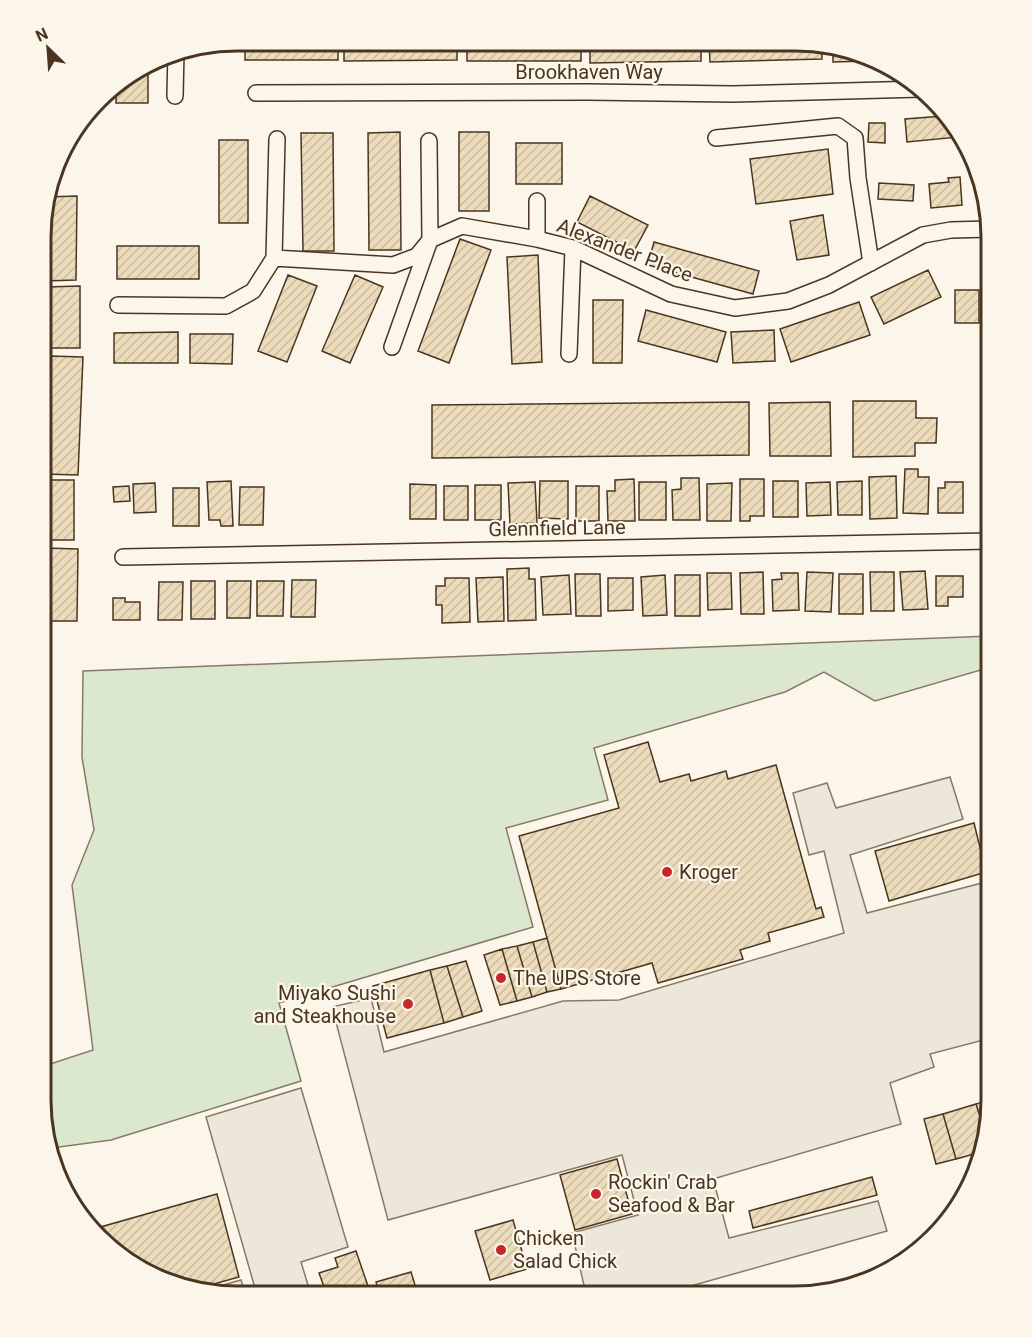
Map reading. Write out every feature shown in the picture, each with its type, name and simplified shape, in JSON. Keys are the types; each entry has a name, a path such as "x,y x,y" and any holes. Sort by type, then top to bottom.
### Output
{"street":[{"path":"175,96 176,61"},
{"name":"Brookhaven Way","path":"256,93 732,94 908,89"},
{"path":"716,138 838,126 855,138 858,178 871,263"},
{"path":"118,305 226,306 253,291 274,258 278,139"},
{"path":"392,347 430,240 429,141"},
{"path":"537,201 537,239"},
{"name":"Alexander Place","path":"274,258 393,265 417,256 430,240 462,226 537,239 573,248 670,294 735,308 788,301 829,285 923,235 951,230 980,230"},
{"path":"569,354 573,248"},
{"name":"Glennfield Lane","path":"123,557 981,542"}],"green space":[{"path":"981,636 981,670 875,701 824,672 785,692 594,748 608,800 506,828 533,927 279,1003 301,1081 111,1140 58,1147 51,1100 51,1064 93,1050 72,885 94,830 82,757 83,671"}],"shaded area":[{"path":"950,777 963,819 850,855 867,913 981,883 981,1041 930,1054 934,1067 890,1083 901,1124 713,1179 729,1238 878,1201 887,1231 691,1286 584,1286 572,1233 638,1215 622,1155 388,1220 332,1007 371,998 384,1052 563,1001 619,1000 844,933 824,851 809,855 793,793 827,783 836,808"},
{"path":"301,1088 348,1247 301,1262 308,1286 254,1286 206,1117"},
{"path":"241,1280 243,1286 237,1286 223,1285"}],"building":[{"path":"245,51 338,51 338,60 245,60"},
{"path":"344,51 457,51 457,60 344,61"},
{"path":"467,51 581,51 581,61 467,61"},
{"path":"590,51 701,51 701,61 590,63"},
{"path":"709,51 795,51 822,53 822,59 710,62"},
{"path":"833,55 855,61 833,62"},
{"path":"148,74 148,103 116,103 116,95"},
{"path":"937,116 952,138 907,142 905,119"},
{"path":"869,123 885,123 885,143 868,142"},
{"path":"400,132 401,250 369,250 368,133"},
{"path":"459,132 489,132 489,211 459,211"},
{"path":"301,133 333,133 334,251 303,251"},
{"path":"219,140 248,140 248,223 219,223"},
{"path":"516,143 562,143 562,184 516,184"},
{"path":"828,149 833,194 756,204 750,159"},
{"path":"960,177 962,205 931,208 929,184 949,182 948,178"},
{"path":"879,183 914,185 913,201 878,199"},
{"path":"77,196 76,280 51,281 51,237 56,197"},
{"path":"590,196 648,225 634,251 577,222"},
{"path":"823,215 829,255 797,260 790,221"},
{"path":"460,239 491,250 449,363 418,351"},
{"path":"654,242 759,271 753,294 648,265"},
{"path":"117,246 199,246 199,279 117,279"},
{"path":"538,255 542,362 512,364 507,257"},
{"path":"928,270 941,297 884,324 871,297"},
{"path":"288,275 317,286 287,362 258,351"},
{"path":"355,275 383,287 350,363 322,351"},
{"path":"80,286 80,348 51,348 51,287"},
{"path":"955,290 979,290 979,323 955,323"},
{"path":"593,300 623,300 622,363 593,363"},
{"path":"859,302 870,335 791,362 780,329"},
{"path":"646,310 726,332 717,362 638,341"},
{"path":"774,330 775,361 733,363 731,332"},
{"path":"178,332 178,363 114,363 114,333"},
{"path":"190,334 233,334 232,364 190,363"},
{"path":"51,356 83,357 78,475 51,474"},
{"path":"853,401 916,401 916,418 937,418 936,443 915,443 915,456 853,457"},
{"path":"749,402 749,455 432,458 432,405"},
{"path":"830,402 831,456 770,456 769,403"},
{"path":"905,469 918,469 918,477 929,477 928,514 903,513"},
{"path":"896,476 897,518 870,519 869,477"},
{"path":"681,478 699,478 700,520 673,520 672,490 681,489"},
{"path":"634,479 635,521 608,521 607,491 615,491 615,480"},
{"path":"740,479 764,479 764,516 750,516 750,521 740,521"},
{"path":"51,480 74,480 74,540 51,540"},
{"path":"231,481 233,526 221,526 220,520 209,520 207,482"},
{"path":"540,481 568,481 568,519 539,518"},
{"path":"773,481 798,481 798,517 773,517"},
{"path":"862,481 862,515 838,515 837,482"},
{"path":"535,482 537,523 510,524 508,483"},
{"path":"639,482 666,482 666,520 639,520"},
{"path":"830,482 831,515 807,516 806,483"},
{"path":"945,482 963,482 963,513 938,513 938,488 945,488"},
{"path":"155,483 156,512 134,513 133,484"},
{"path":"732,483 731,521 707,521 707,484"},
{"path":"410,484 436,485 436,519 410,519"},
{"path":"475,485 501,485 501,520 475,520"},
{"path":"129,486 130,501 114,502 113,487"},
{"path":"444,486 468,486 468,520 444,520"},
{"path":"576,486 599,486 599,521 576,521"},
{"path":"240,487 264,487 263,525 239,525"},
{"path":"173,488 199,488 199,526 173,526"},
{"path":"51,548 78,549 77,621 51,621"},
{"path":"529,568 529,579 535,579 536,620 508,621 507,569"},
{"path":"925,571 928,609 903,610 900,572"},
{"path":"763,572 764,614 741,614 740,573"},
{"path":"807,572 833,573 831,612 805,611"},
{"path":"870,572 894,572 894,611 871,611"},
{"path":"707,573 731,573 732,609 708,610"},
{"path":"781,573 798,573 799,610 773,611 772,580 782,579"},
{"path":"575,574 600,574 601,616 576,616"},
{"path":"839,574 863,574 863,614 839,614"},
{"path":"569,575 571,614 543,615 541,577"},
{"path":"665,575 667,615 643,616 641,577"},
{"path":"675,575 700,575 700,616 675,616"},
{"path":"936,576 963,576 963,597 948,597 948,606 936,606"},
{"path":"503,577 504,621 478,622 476,578"},
{"path":"445,578 469,578 470,622 442,623 442,605 436,605 436,586 445,586"},
{"path":"608,578 633,578 633,610 608,611"},
{"path":"292,580 316,580 315,617 291,617"},
{"path":"191,581 215,581 215,619 191,619"},
{"path":"227,581 251,581 250,618 227,618"},
{"path":"257,581 284,581 283,616 257,616"},
{"path":"159,582 183,582 182,620 158,620"},
{"path":"113,598 125,598 125,602 140,602 140,620 113,620"},
{"name":"Kroger","path":"648,742 660,782 689,774 691,781 726,771 728,779 776,765 816,909 821,907 824,917 768,933 770,941 740,950 743,959 658,983 652,963 561,989 519,836 619,808 604,755"},
{"path":"974,823 981,852 981,873 889,901 875,851"},
{"path":"547,938 561,989 547,992 533,942"},
{"path":"533,942 547,992 532,997 517,946"},
{"path":"517,946 532,997 517,1001 502,949"},
{"name":"The UPS Store","path":"502,949 517,1001 500,1005 484,955"},
{"path":"466,961 482,1011 463,1017 447,966"},
{"path":"447,966 463,1017 444,1023 430,970"},
{"name":"Miyako Sushi and Steakhouse","path":"430,970 444,1023 387,1038 373,986"},
{"path":"981,1103 980,1117 976,1104"},
{"path":"976,1104 980,1117 972,1155 956,1159 943,1114"},
{"path":"943,1114 956,1159 936,1164 924,1119"},
{"name":"Rockin' Crab Seafood & Bar","path":"617,1159 632,1214 575,1230 560,1175"},
{"path":"872,1177 877,1195 753,1228 749,1211"},
{"path":"217,1194 239,1277 214,1284 189,1280 166,1272 124,1248 101,1227"},
{"name":"Chicken Salad Chick","path":"513,1220 527,1269 490,1280 475,1231"},
{"path":"356,1251 368,1286 324,1286 319,1273 338,1267 335,1258"},
{"path":"411,1272 415,1286 377,1286 376,1282"}],"place":[{"name":"Kroger","path":"667,872"},
{"name":"The UPS Store","path":"501,978"},
{"name":"Miyako Sushi and Steakhouse","path":"408,1004"},
{"name":"Rockin' Crab Seafood & Bar","path":"596,1194"},
{"name":"Chicken Salad Chick","path":"501,1250"}]}
